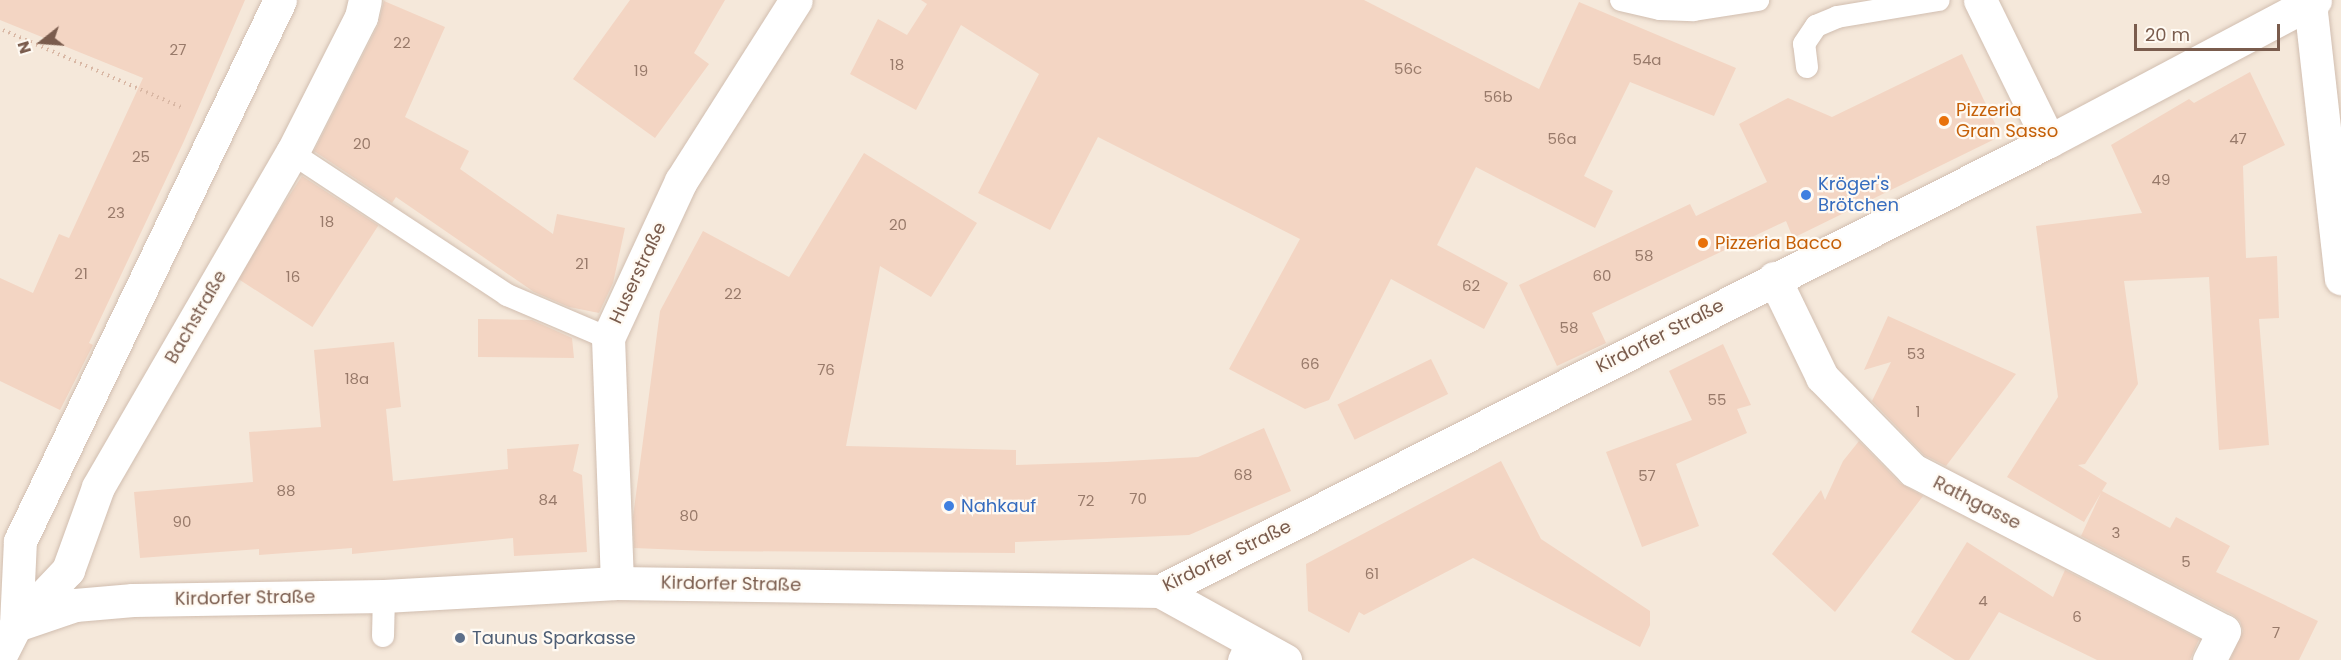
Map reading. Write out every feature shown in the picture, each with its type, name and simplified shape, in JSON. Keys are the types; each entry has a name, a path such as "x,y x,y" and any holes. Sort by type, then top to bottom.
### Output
{"street":[{"name":"Bachstraße","path":"16,625 20,541 280,0"},
{"name":"Bachstraße","path":"0,656 16,625 68,570 98,487 292,153 361,17 365,0"},
{"name":"Huserstraße","path":"617,583 608,338 681,181 796,0"},
{"path":"1980,0 2049,141"},
{"path":"2313,1 2341,278"},
{"name":"Kirdorfer Straße","path":"16,625 75,605 122,601 384,596 617,583 1160,591 1774,278 2049,141 2313,1"},
{"name":"Rathgasse","path":"1774,278 1822,377 1912,470 2224,631 2209,660"},
{"path":"1160,591 1243,650 1284,660"}],"lane":[{"path":"1622,0 1660,9 1694,10 1758,0"},
{"path":"1807,67 1804,44 1816,26 1837,17 1939,0"},
{"path":"292,153 507,295 608,338"},
{"path":"383,636 384,596"}],"path":[{"path":"3,30 220,123"}],"shaded area":[{"path":"0,0 2341,0 2341,660 0,660"}],"building":[{"path":"0,0 245,0 184,141 89,343 93,345 60,410 0,381 0,278 33,293 59,234 69,238 143,78 0,20"},
{"path":"630,0 725,0 694,53 709,64 655,138 573,79"},
{"path":"921,0 1364,0 1539,89 1579,2 1736,68 1714,116 1630,82 1584,176 1613,191 1595,228 1476,167 1437,245 1508,283 1484,329 1391,279 1329,400 1305,409 1229,369 1300,239 1098,137 1050,230 978,193 1039,74 961,25 916,110 850,74 878,19 907,35 927,4"},
{"path":"384,1 445,27 405,117 469,151 460,169 553,234 557,214 625,228 613,283 599,313 569,307 534,292 396,197 392,203 314,151 378,25"},
{"path":"1962,54 2001,136 1793,238 1786,221 1592,313 1606,343 1557,366 1519,285 1690,204 1696,216 1767,182 1739,124 1788,98 1832,117"},
{"path":"2250,72 2285,145 2243,166 2246,258 2277,256 2279,318 2259,319 2269,445 2219,450 2209,277 2124,281 2138,384 2085,464 2078,465 2107,483 2102,491 2170,528 2176,517 2230,546 2216,572 2318,621 2299,660 2230,660 2243,631 2240,621 2233,615 2081,536 2101,493 2084,522 2007,477 2058,397 2036,226 2142,213 2111,145 2189,99 2194,103"},
{"path":"864,153 977,223 931,297 880,266 846,446 1016,450 1016,465 1107,462 1198,457 1264,428 1291,491 1189,535 1015,542 1015,553 706,551 634,548 633,517 660,311 703,231 789,277"},
{"path":"302,176 378,226 312,327 236,277"},
{"path":"1888,316 2016,374 1946,466 1924,455 1872,401 1891,362 1864,370"},
{"path":"478,319 532,320 572,338 574,358 478,357"},
{"path":"394,342 401,407 386,409 393,481 508,469 507,449 579,444 573,471 582,475 587,552 514,556 513,538 352,554 352,548 259,555 259,549 140,558 134,492 253,482 249,432 321,427 314,350"},
{"path":"1723,344 1751,405 1737,409 1747,433 1676,464 1699,526 1642,547 1606,452 1692,420 1669,371"},
{"path":"1431,359 1448,394 1355,440 1338,405"},
{"path":"1859,441 1900,483 1923,496 1835,612 1772,554 1821,490 1825,500 1843,461"},
{"path":"1501,461 1541,539 1650,611 1650,625 1640,647 1473,558 1364,615 1359,612 1349,633 1308,611 1306,564"},
{"path":"1967,542 2053,597 2065,570 2199,639 2190,660 2097,660 1999,612 1969,660 1955,660 1911,632"}],"place":[{"name":"Pizzeria Gran Sasso","path":"1944,121"},
{"name":"Kröger's Brötchen","path":"1806,195"},
{"name":"Pizzeria Bacco","path":"1703,243"},
{"name":"Nahkauf","path":"949,506"},
{"name":"Taunus Sparkasse","path":"460,638"}]}
